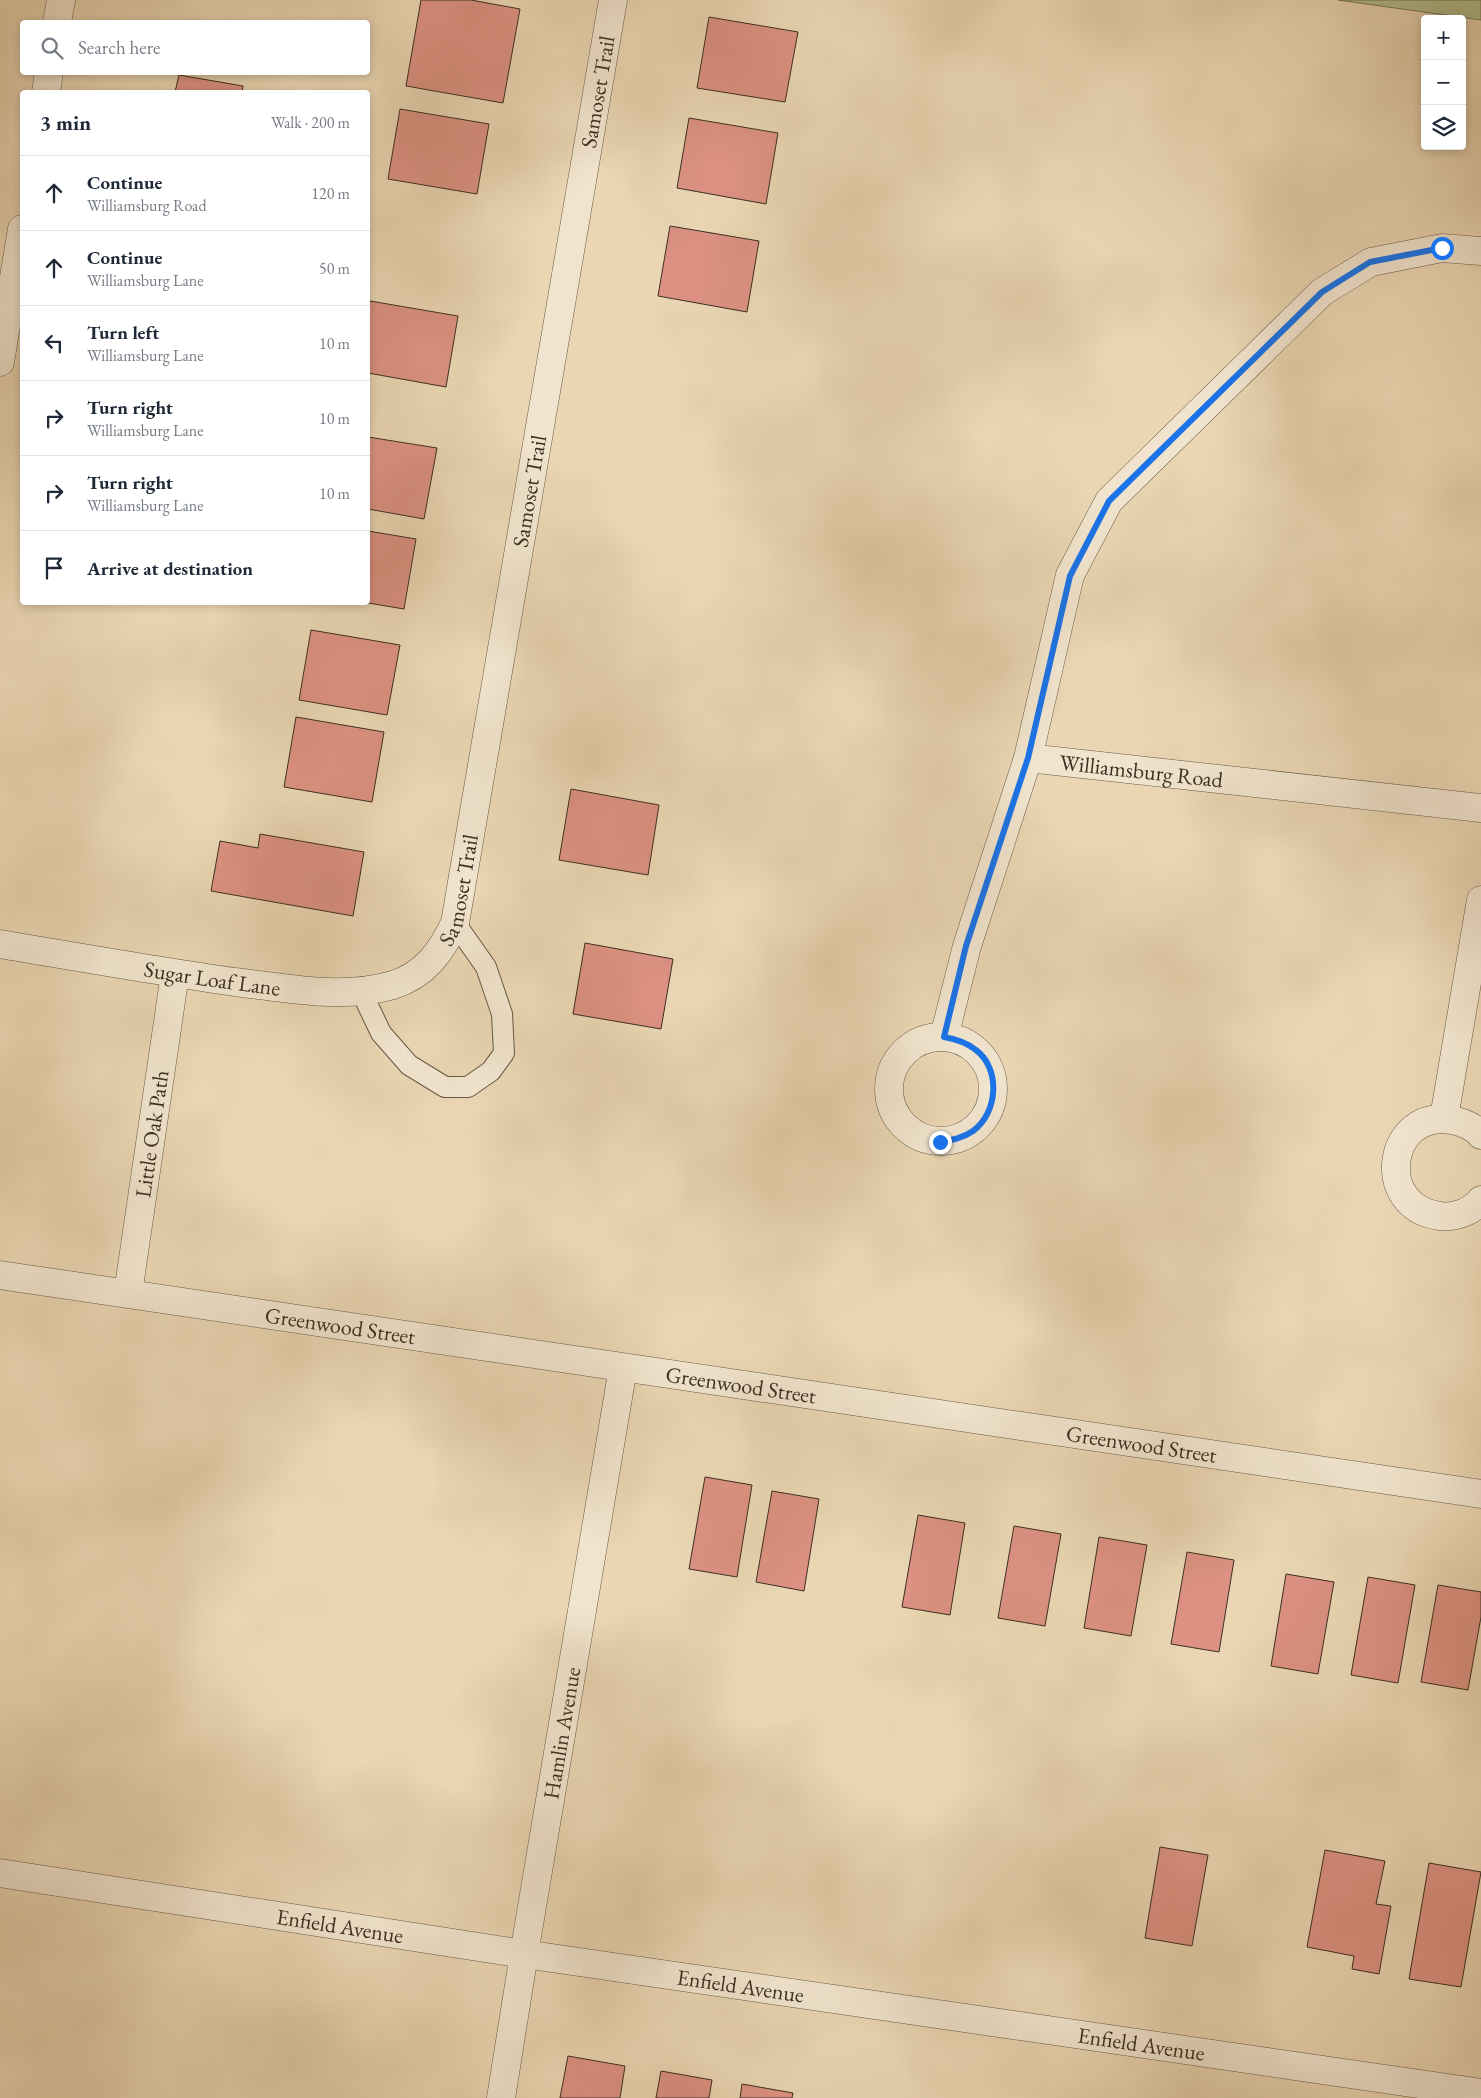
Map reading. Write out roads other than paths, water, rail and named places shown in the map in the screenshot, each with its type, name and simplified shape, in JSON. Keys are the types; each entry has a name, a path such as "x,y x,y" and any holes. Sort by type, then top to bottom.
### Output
{"street":[{"path":"57,20 61,0"},
{"name":"Samoset Trail","path":"422,970 443,949 455,924 613,0"},
{"path":"46,90 49,75"},
{"path":"0,362 20,241"},
{"name":"Williamsburg Road","path":"1481,251 1442,248 1370,262 1322,292 1109,501 1070,576 1028,758 1481,808"},
{"path":"944,1037 966,946 1028,758"},
{"path":"1444,1118 1481,900"},
{"name":"Sugar Loaf Lane","path":"0,944 175,974 324,993 362,991 394,984 422,970"},
{"name":"Little Oak Path","path":"128,1293 175,974"},
{"path":"1481,1135 1461,1121 1444,1118 1428,1121 1415,1128 1404,1139 1397,1153 1395,1168 1398,1184 1405,1198 1416,1208 1430,1215 1446,1216 1463,1213 1477,1205 1481,1200"},
{"name":"Greenwood Street","path":"0,1275 1481,1494"},
{"name":"Hamlin Avenue","path":"501,2098 623,1368"},
{"name":"Enfield Avenue","path":"0,1873 524,1954 1481,2093"}],"lane":[{"path":"362,991 381,1033 409,1065 445,1087 468,1087 491,1071 504,1053 502,1014 486,967 455,924"}]}
